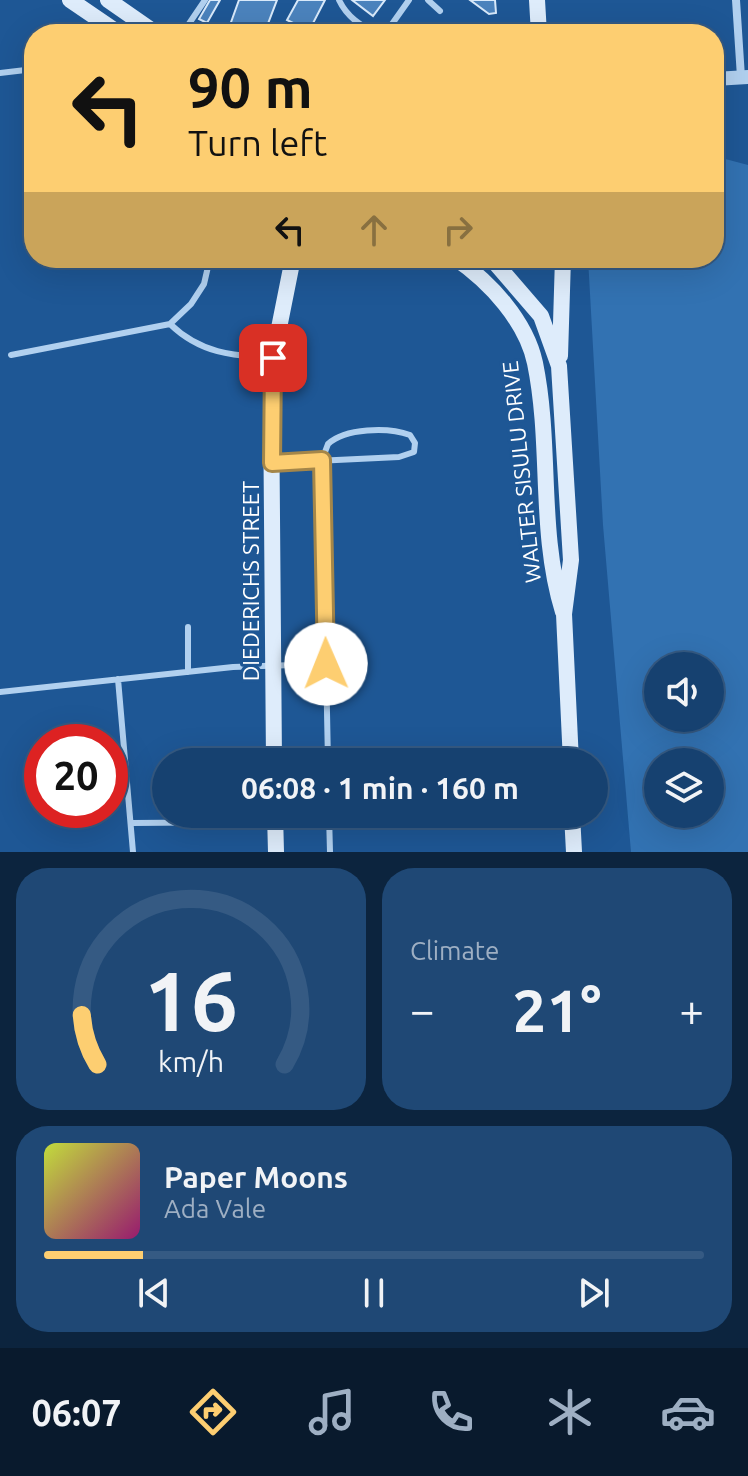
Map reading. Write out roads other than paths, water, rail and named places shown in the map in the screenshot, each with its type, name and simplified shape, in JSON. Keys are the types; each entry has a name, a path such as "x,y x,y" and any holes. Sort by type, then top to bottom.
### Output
{"main road":[{"path":"70,0 105,24"},
{"path":"108,0 143,24"},
{"path":"536,24 537,0"},
{"name":"DIEDERICHS STREET","path":"274,748 273,358 291,268"},
{"name":"WALTER SISULU DRIVE","path":"469,268 481,276 503,302 518,325 535,362 549,550 564,614"},
{"name":"WALTER SISULU DRIVE","path":"500,268 541,316 559,366 571,560 564,614 570,748"},
{"path":"559,366 563,268"},
{"path":"275,828 276,852"},
{"path":"573,828 574,852"}],"street":[{"path":"724,78 745,77 736,0"}],"lane":[{"path":"189,24 205,0"},
{"path":"339,0 344,12 360,24"},
{"path":"392,24 409,0"},
{"path":"428,0 440,11"},
{"path":"0,73 24,70"},
{"path":"11,355 170,324 191,304 204,284 208,268"},
{"path":"170,324 200,347 240,356 273,358"},
{"path":"272,463 322,460 405,456 414,452 415,443 410,435 395,431 349,433 328,444 322,460 328,748"},
{"path":"188,627 188,672"},
{"path":"0,692 273,664 326,664"},
{"path":"118,679 133,852"},
{"path":"132,823 152,822"},
{"path":"329,828 330,852"}]}
